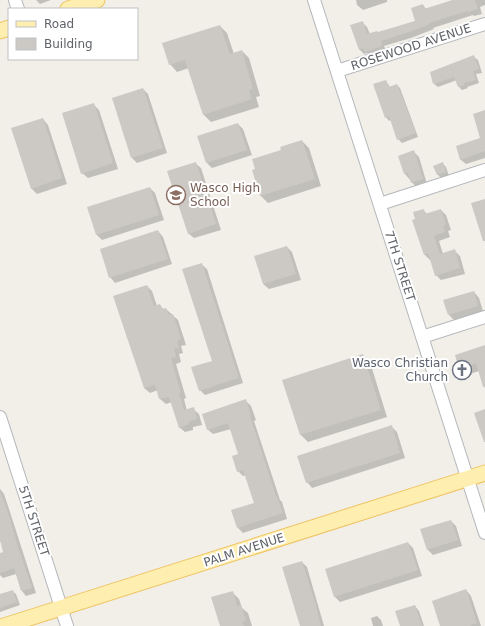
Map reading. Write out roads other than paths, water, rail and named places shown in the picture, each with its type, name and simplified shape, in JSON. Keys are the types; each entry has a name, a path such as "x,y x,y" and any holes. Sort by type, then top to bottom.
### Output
{"main road":[{"path":"71,8 97,0"},
{"name":"PALM AVENUE","path":"4,626 485,473"}],"street":[{"name":"7TH STREET","path":"314,0 485,533"},
{"name":"ROSEWOOD AVENUE","path":"337,71 485,24"},
{"path":"380,204 485,170"},
{"path":"422,337 485,317"},
{"name":"5TH STREET","path":"0,416 68,626"}],"place":[{"name":"Wasco High School","path":"176,195"},
{"name":"Wasco Christian Church","path":"462,370"}]}
